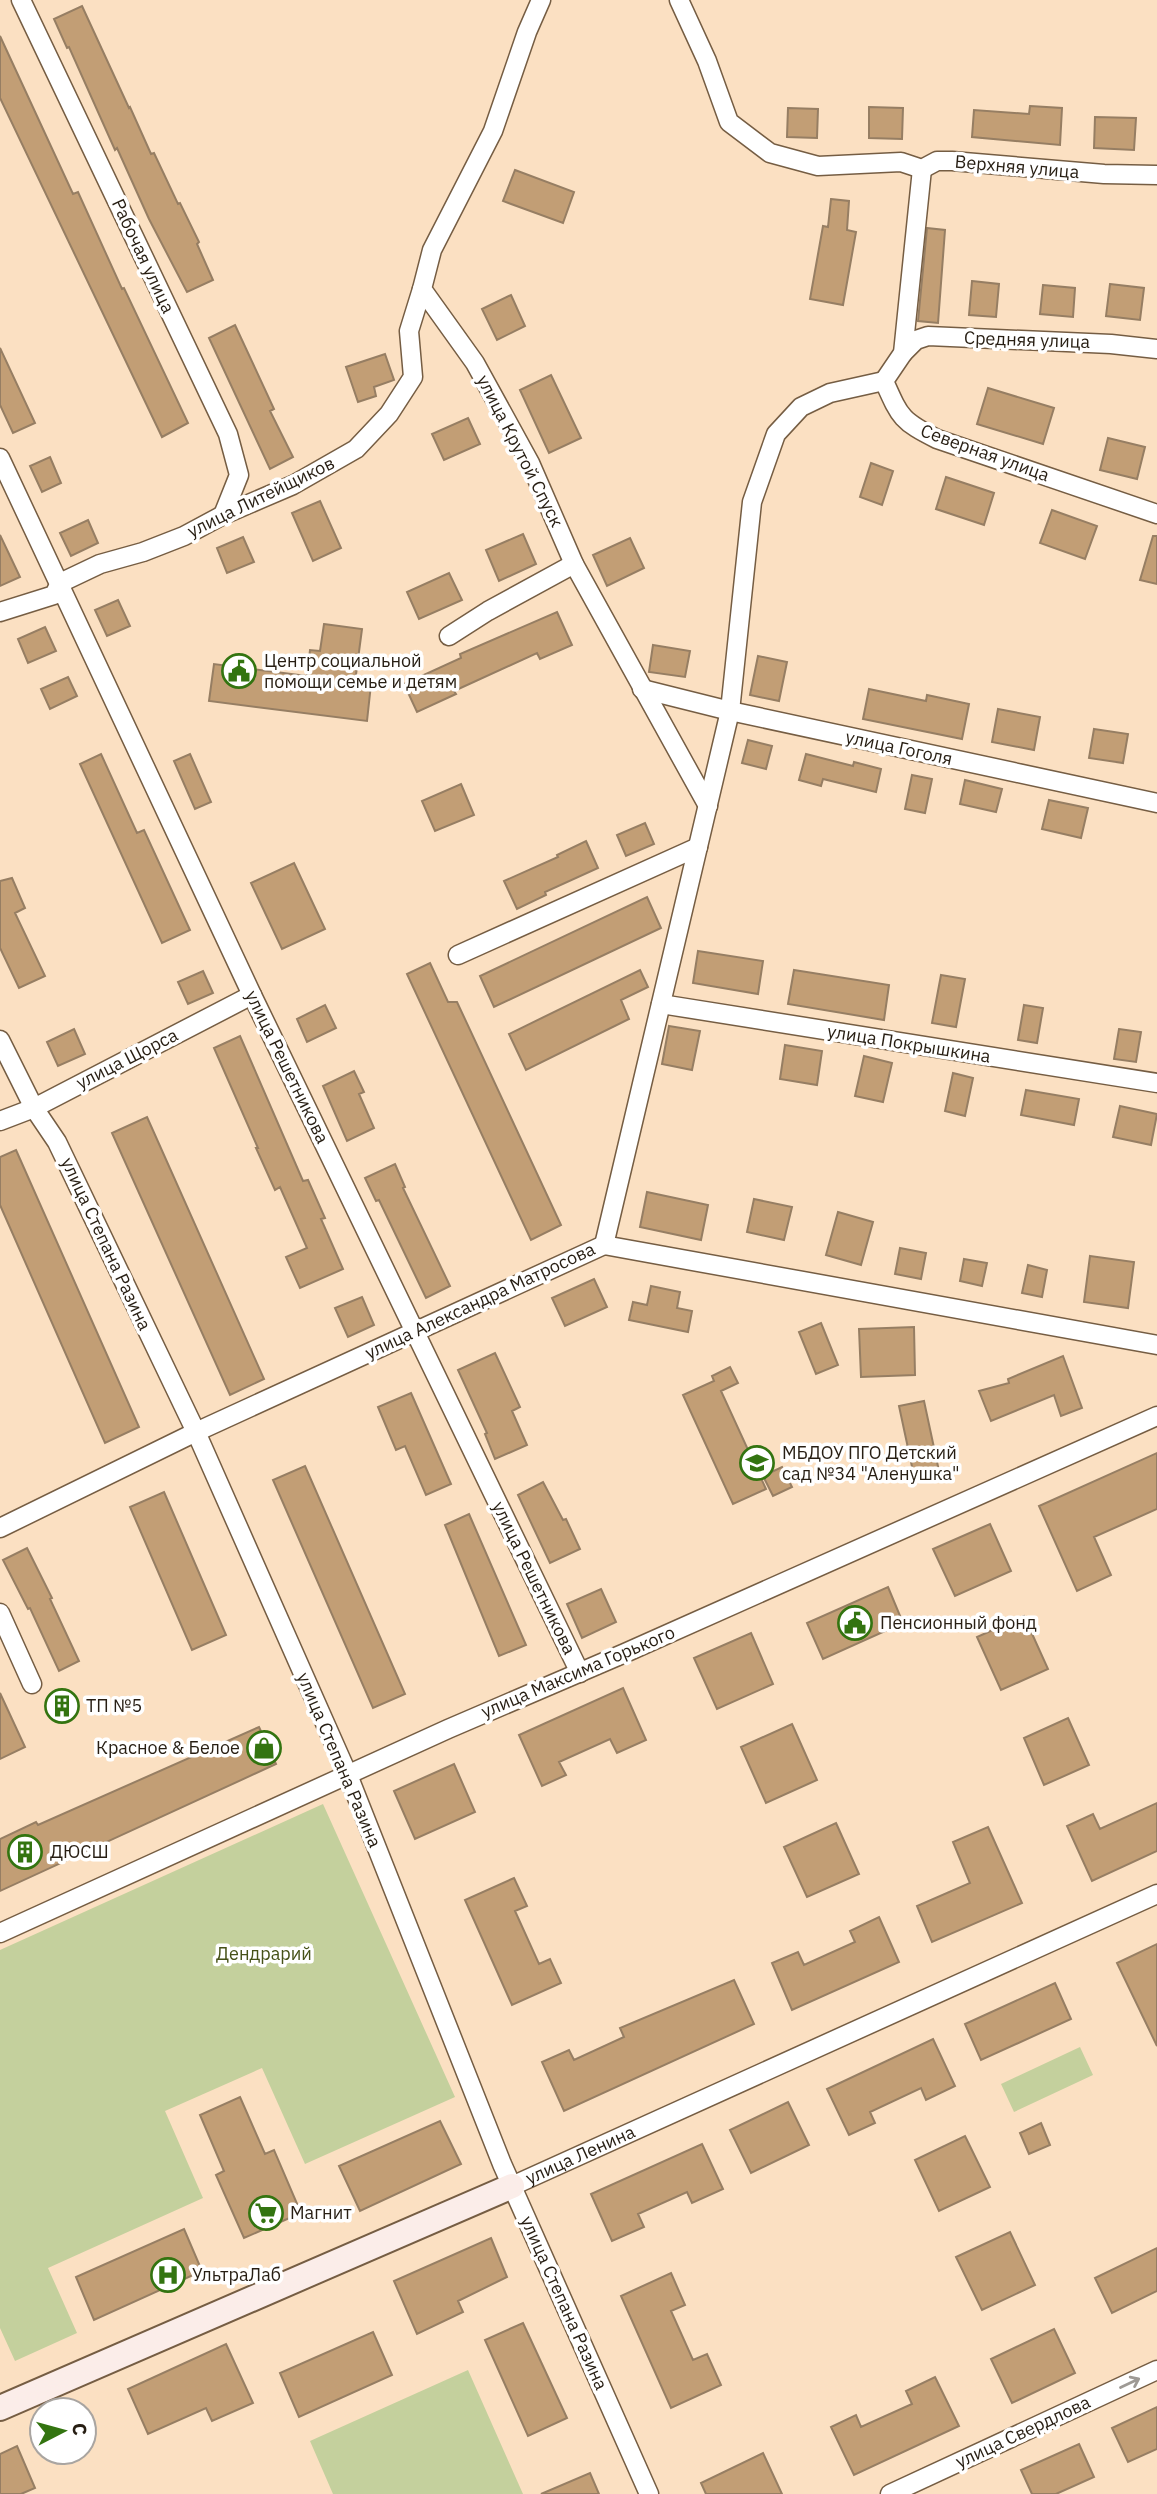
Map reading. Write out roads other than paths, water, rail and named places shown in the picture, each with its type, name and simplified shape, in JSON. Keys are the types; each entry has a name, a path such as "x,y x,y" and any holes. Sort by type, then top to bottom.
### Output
{"street":[{"name":"Рабочая улица","path":"21,0 228,434 239,475 223,516"},
{"path":"422,289 432,250 493,131 527,32 541,0"},
{"name":"Верхняя улица","path":"680,0 707,61 729,122 770,153 818,166 901,162 922,169 937,161 952,161 1104,174 1157,175"},
{"path":"604,1245 730,711 752,502 776,434 801,407 830,393 884,381 903,353 922,169"},
{"name":"улица Литейщиков","path":"0,612 54,595 60,583 100,564 143,552 184,536 293,485 356,449 389,414 413,377 409,331 422,289"},
{"name":"улица Крутой Спуск","path":"422,289 475,363 530,463 574,564 708,806"},
{"name":"Средняя улица","path":"903,353 916,340 928,336 1111,344 1157,349"},
{"name":"Северная улица","path":"884,381 898,413 914,428 949,443 1157,514"},
{"name":"улица Решетникова","path":"0,458 252,995 580,1673"},
{"path":"449,636 488,611 574,564"},
{"name":"улица Гоголя","path":"642,689 730,711 1157,803"},
{"path":"458,955 698,847"},
{"name":"улица Щорса","path":"0,1121 34,1108 252,995"},
{"name":"улица Покрышкина","path":"661,1004 1157,1083"},
{"name":"улица Степана Разина","path":"0,1040 34,1108 57,1142 196,1433 348,1775 512,2186 649,2494"},
{"name":"улица Александра Матросова","path":"0,1528 196,1433 604,1245 1157,1345"},
{"name":"улица Максима Горького","path":"0,1933 459,1724 580,1673 1157,1416"},
{"path":"0,1613 32,1684"},
{"name":"улица Ленина","path":"0,2408 512,2186 1157,1894"},
{"name":"улица Свердлова","path":"890,2494 1157,2370"}],"place":[{"name":"Центр социальной помощи семье и детям","path":"239,671"},
{"name":"МБДОУ ПГО Детский сад №34 \"Аленушка\"","path":"757,1463"},
{"name":"Пенсионный фонд","path":"855,1623"},
{"name":"ТП №5","path":"62,1706"},
{"name":"Красное & Белое","path":"264,1748"},
{"name":"ДЮСШ","path":"25,1852"},
{"name":"Магнит","path":"266,2213"},
{"name":"УльтраЛаб","path":"168,2275"}],"park label":[{"name":"Дендрарий","path":"264,1954"}]}
